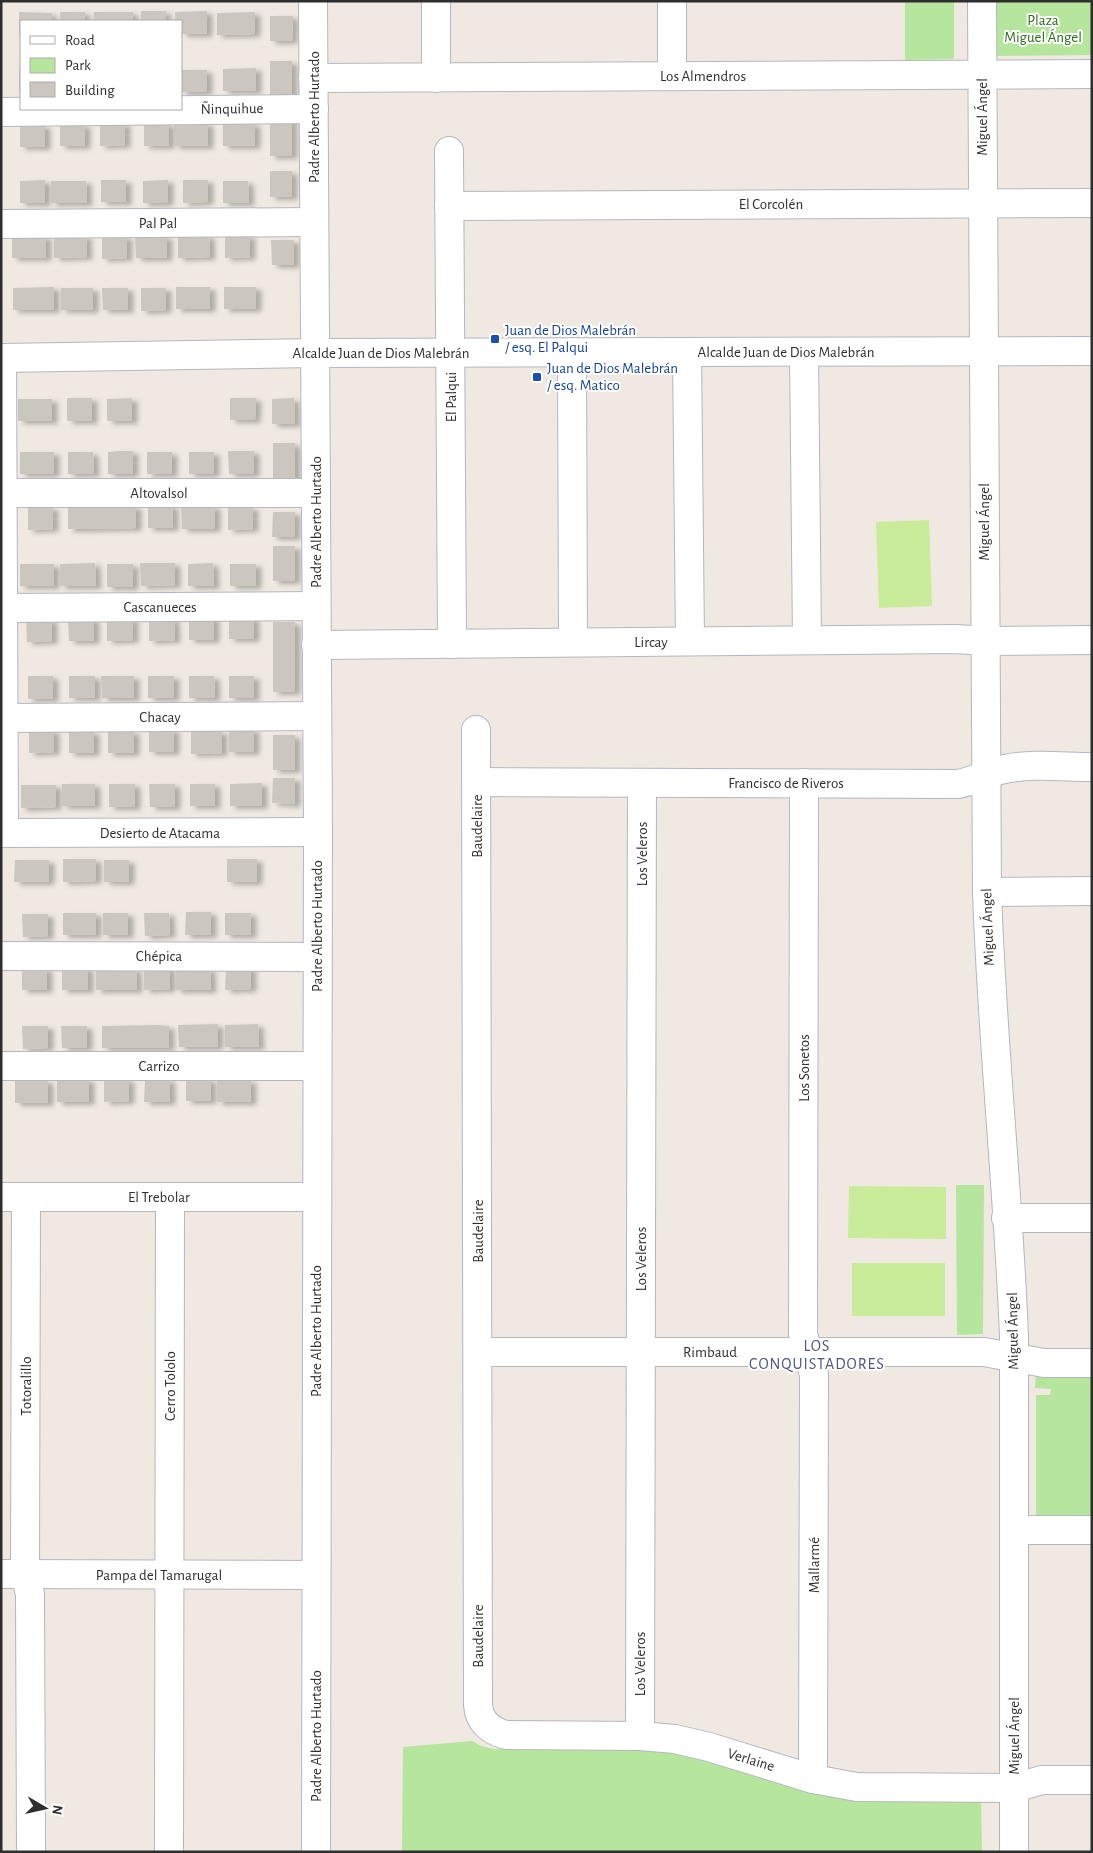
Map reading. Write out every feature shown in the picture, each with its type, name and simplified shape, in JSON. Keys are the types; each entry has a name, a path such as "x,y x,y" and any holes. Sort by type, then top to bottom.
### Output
{"street":[{"name":"Padre Alberto Hurtado","path":"313,1 318,832 316,1852"},
{"path":"436,1 436,78"},
{"path":"672,1 672,76"},
{"name":"Miguel Ángel","path":"982,1 987,892 992,1016 1012,1281 1014,1358 1014,1852"},
{"name":"Los Almendros","path":"314,78 1092,74"},
{"name":"Ñinquihue","path":"182,110 314,108"},
{"name":"Ñinquihue","path":"1,112 158,110"},
{"name":"El Palqui","path":"449,151 452,644"},
{"name":"El Corcolén","path":"449,206 1092,203"},
{"name":"Pal Pal","path":"1,224 314,222"},
{"name":"Alcalde Juan de Dios Malebrán","path":"2,358 315,353 1092,351"},
{"path":"572,352 573,642"},
{"path":"688,352 690,641"},
{"path":"804,352 808,640"},
{"path":"2,358 3,833"},
{"name":"Altovalsol","path":"3,493 316,493"},
{"name":"Cascanueces","path":"3,608 316,606"},
{"name":"Lircay","path":"316,645 956,639 985,641 1092,640"},
{"name":"Chacay","path":"4,718 317,716"},
{"name":"Baudelaire","path":"476,730 478,1705 480,1717 489,1727"},
{"name":"Francisco de Riveros","path":"476,782 957,784 971,781 996,771 1016,767 1092,767"},
{"name":"Los Veleros","path":"640,1736 642,783"},
{"name":"Los Sonetos","path":"804,783 803,1334 808,1352"},
{"name":"Desierto de Atacama","path":"3,833 318,832"},
{"path":"987,892 1092,891"},
{"name":"Chépica","path":"1,956 317,956"},
{"name":"Carrizo","path":"1,1066 317,1066"},
{"name":"El Trebolar","path":"14,1197 317,1197"},
{"name":"Totoralillo","path":"14,1197 13,1574 30,1594 31,1852"},
{"name":"Cerro Tololo","path":"169,1852 170,1197"},
{"path":"1006,1218 1092,1218"},
{"name":"Rimbaud","path":"478,1352 984,1352 1044,1363 1092,1363"},
{"name":"Mallarmé","path":"808,1352 814,1375 813,1779"},
{"path":"1014,1530 1092,1530"},
{"name":"Pampa del Tamarugal","path":"13,1574 316,1575"},
{"name":"Verlaine","path":"489,1727 506,1735 640,1736 692,1742 813,1779 856,1788 1014,1788 1042,1780 1092,1780"}],"green space":[{"path":"905,1 954,1 954,59 905,60"},
{"name":"Plaza Miguel Ángel","path":"994,1 1092,1 1092,55 994,56"},
{"path":"929,520 932,606 879,608 876,522"},
{"path":"956,1185 984,1185 983,1334 957,1335"},
{"path":"849,1186 946,1187 946,1239 848,1238"},
{"path":"852,1263 945,1263 945,1316 852,1316"},
{"path":"1036,1373 1092,1374 1092,1516 1036,1515 1036,1395 1050,1395 1051,1389 1035,1388"},
{"path":"472,1741 481,1746 494,1749 643,1748 981,1799 982,1852 402,1852 403,1747"}],"building":[{"path":"141,11 166,11 166,20 141,20"},
{"path":"207,11 207,34 182,34 182,20 175,20 175,12"},
{"path":"19,12 52,13 52,20 20,20 19,35"},
{"path":"60,12 85,12 85,20 60,20"},
{"path":"94,12 133,12 133,20 93,20"},
{"path":"255,12 255,34 217,35 217,13"},
{"path":"270,16 293,16 292,41 270,41"},
{"path":"270,61 292,61 292,98 270,98"},
{"path":"256,68 256,91 223,91 223,69"},
{"path":"19,69 20,69 20,91"},
{"path":"182,70 207,70 207,92 182,92"},
{"path":"270,118 292,118 292,156 270,156"},
{"path":"100,123 125,123 125,145 100,146"},
{"path":"169,123 169,146 144,146 144,124"},
{"path":"174,123 208,123 208,146 174,146"},
{"path":"223,123 255,123 255,146 223,146"},
{"path":"60,124 85,124 85,146 60,146"},
{"path":"20,125 45,125 45,147 20,147"},
{"path":"270,171 292,171 292,197 270,197"},
{"path":"45,180 45,203 20,203 20,181"},
{"path":"101,180 126,180 126,202 101,202"},
{"path":"168,180 168,203 143,203 143,181"},
{"path":"183,180 208,180 208,202 183,203"},
{"path":"51,181 86,181 87,203 51,203"},
{"path":"223,181 248,181 249,203 223,203"},
{"path":"54,235 86,235 87,257 54,258"},
{"path":"209,235 210,257 178,258 178,236"},
{"path":"225,235 250,235 250,257 225,258"},
{"path":"12,236 46,236 46,258 12,258"},
{"path":"102,236 127,236 127,258 102,259"},
{"path":"135,236 167,236 167,258 136,258"},
{"path":"271,240 294,240 294,265 272,265"},
{"path":"54,287 54,310 13,310 13,288"},
{"path":"176,287 210,287 210,309 176,309"},
{"path":"224,287 256,287 256,309 224,309"},
{"path":"61,288 93,288 93,310 61,310"},
{"path":"102,288 128,288 128,310 103,310"},
{"path":"141,288 166,288 166,310 141,311"},
{"path":"67,398 92,398 92,421 67,421"},
{"path":"132,398 132,421 107,421 107,399"},
{"path":"230,398 256,398 255,420 230,420"},
{"path":"294,398 295,424 272,424 272,399"},
{"path":"18,399 52,399 52,421 18,421"},
{"path":"273,443 295,443 295,478 273,478"},
{"path":"133,451 133,474 108,474 108,452"},
{"path":"228,451 254,451 254,474 229,474"},
{"path":"20,452 54,452 54,474 20,474"},
{"path":"68,452 93,452 94,474 68,474"},
{"path":"147,452 172,452 172,474 147,474"},
{"path":"189,452 214,452 214,474 189,474"},
{"path":"173,505 173,528 148,528 148,506"},
{"path":"136,506 136,528 68,529 68,507"},
{"path":"181,506 215,506 215,529 182,529"},
{"path":"28,507 53,507 53,529 28,530"},
{"path":"228,507 253,507 253,529 228,530"},
{"path":"273,512 295,512 295,537 272,537"},
{"path":"273,546 295,546 295,581 273,581"},
{"path":"95,563 96,586 60,586 60,564"},
{"path":"140,563 175,563 175,585 141,586"},
{"path":"213,563 214,586 188,586 188,564"},
{"path":"20,564 54,564 54,586 20,586"},
{"path":"107,564 133,564 133,587 107,587"},
{"path":"230,564 256,564 256,586 230,586"},
{"path":"189,617 214,617 214,640 189,640"},
{"path":"229,617 254,617 254,639 229,639"},
{"path":"68,618 94,618 94,641 69,641"},
{"path":"107,618 133,618 133,640 107,641"},
{"path":"149,618 174,618 175,640 149,641"},
{"path":"26,619 52,619 52,641 27,642"},
{"path":"273,622 295,622 295,692 273,692"},
{"path":"28,676 53,676 53,699 28,699"},
{"path":"69,676 95,676 95,698 69,698"},
{"path":"101,676 134,676 134,698 102,698"},
{"path":"148,676 174,676 174,698 148,698"},
{"path":"189,676 214,676 215,698 189,698"},
{"path":"229,676 254,676 254,698 229,698"},
{"path":"149,729 174,729 174,752 149,752"},
{"path":"229,729 254,729 254,752 229,752"},
{"path":"29,730 54,730 54,752 29,753"},
{"path":"69,731 94,731 94,753 69,753"},
{"path":"108,731 134,731 134,753 108,753"},
{"path":"191,731 222,731 222,753 191,754"},
{"path":"273,735 295,735 295,770 273,770"},
{"path":"273,778 295,778 295,804 272,803"},
{"path":"262,783 262,806 230,806 230,784"},
{"path":"62,784 95,784 95,806 62,806"},
{"path":"109,784 135,784 135,807 109,807"},
{"path":"149,784 175,784 175,807 150,807"},
{"path":"190,784 215,784 215,806 190,806"},
{"path":"21,785 56,785 56,807 21,808"},
{"path":"63,859 96,859 96,881 63,882"},
{"path":"227,859 257,859 257,882 227,882"},
{"path":"15,860 49,860 49,882 14,882"},
{"path":"104,860 129,860 129,882 104,882"},
{"path":"186,912 211,912 211,935 185,935"},
{"path":"63,913 96,913 96,935 63,935"},
{"path":"103,913 128,913 128,935 103,935"},
{"path":"144,913 169,913 170,935 145,936"},
{"path":"225,913 251,913 251,935 225,935"},
{"path":"22,914 48,914 48,936 23,937"},
{"path":"62,967 88,967 88,990 62,990"},
{"path":"144,967 170,967 170,989 144,990"},
{"path":"226,967 251,967 251,989 225,990"},
{"path":"22,968 47,968 47,990 22,990"},
{"path":"96,968 136,968 137,990 96,990"},
{"path":"176,968 210,968 211,990 176,990"},
{"path":"218,1024 218,1047 179,1047 178,1025"},
{"path":"258,1024 259,1047 225,1047 225,1025"},
{"path":"22,1026 48,1026 48,1048 23,1049"},
{"path":"61,1026 87,1026 87,1048 62,1048"},
{"path":"102,1026 169,1026 169,1048 102,1048"},
{"path":"89,1079 89,1102 57,1102 57,1080"},
{"path":"104,1079 129,1079 129,1101 104,1102"},
{"path":"170,1079 170,1102 144,1102 145,1080"},
{"path":"186,1079 211,1079 211,1101 186,1101"},
{"path":"48,1080 48,1103 15,1103 15,1081"},
{"path":"217,1080 251,1080 251,1102 217,1102"}],"place":[{"name":"Juan de Dios Malebrán / esq. El Palqui","path":"495,339"},
{"name":"Juan de Dios Malebrán / esq. Matico","path":"537,377"}],"district":[{"name":"LOS CONQUISTADORES","path":"817,1355"}]}
